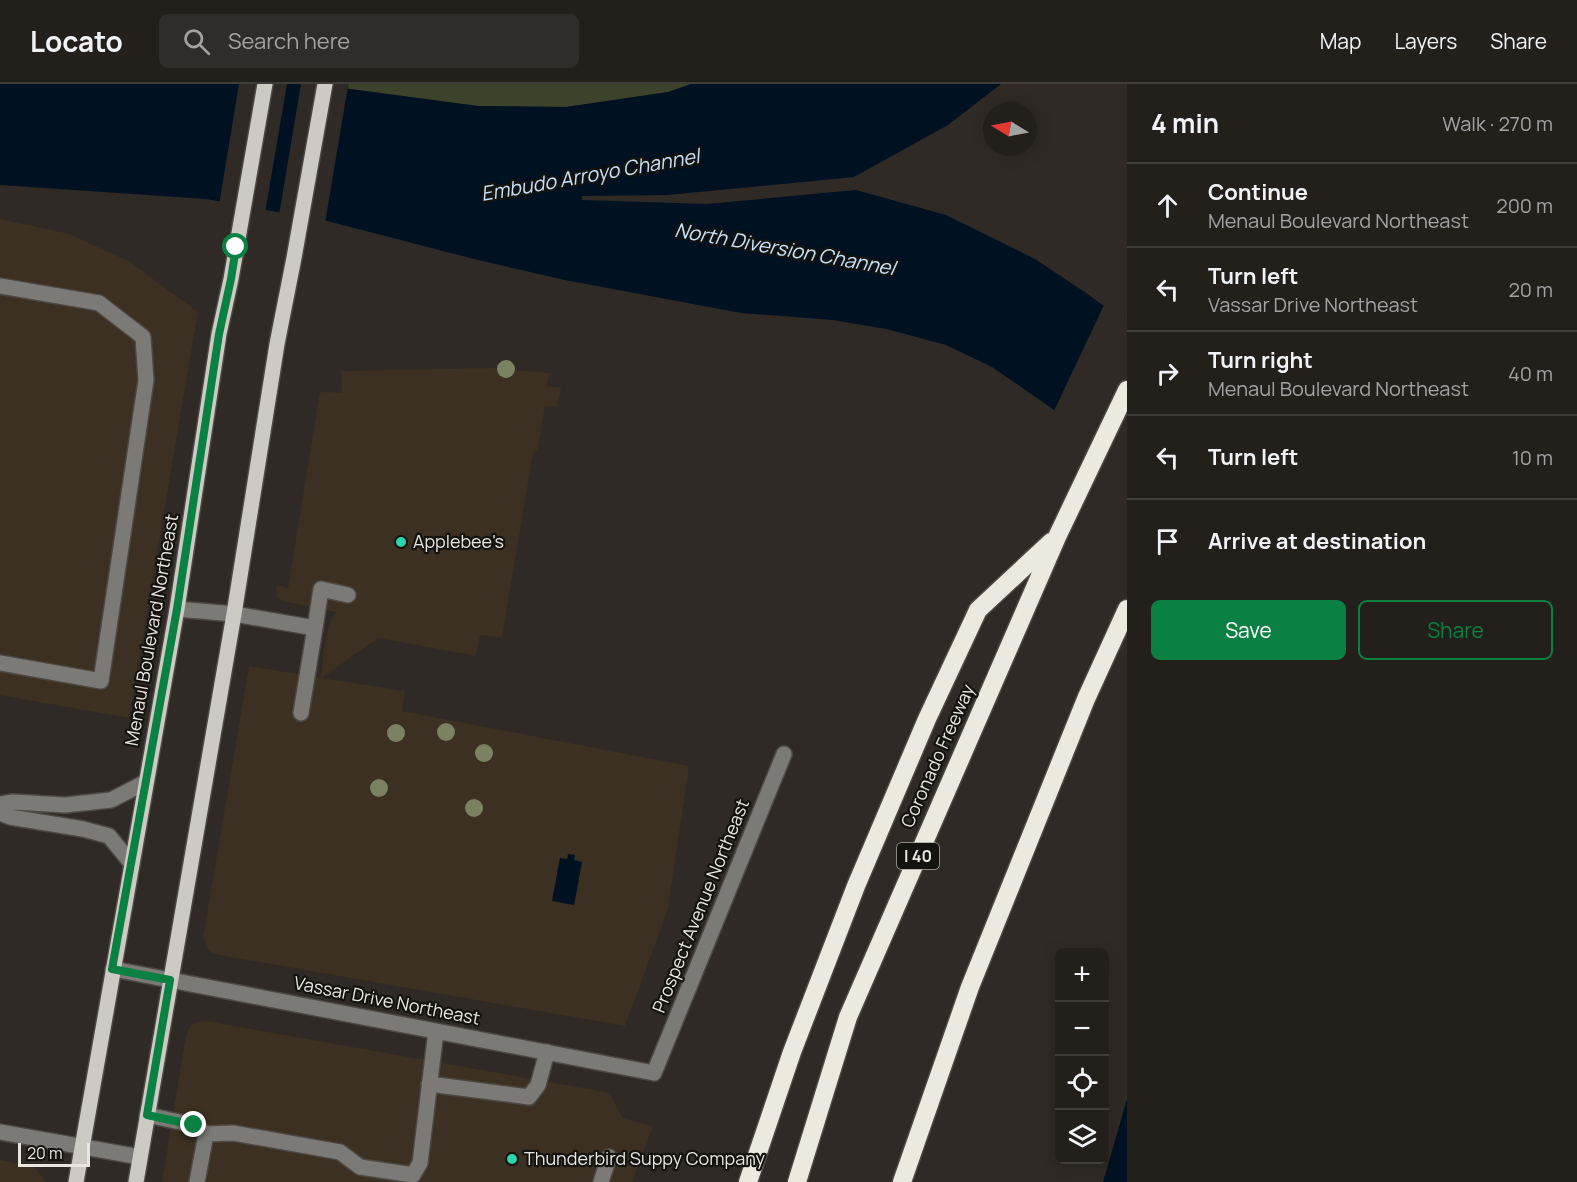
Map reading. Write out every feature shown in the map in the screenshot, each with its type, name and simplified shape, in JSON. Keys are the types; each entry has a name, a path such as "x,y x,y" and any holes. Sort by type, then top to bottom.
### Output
{"highway":[{"name":"Coronado Freeway","path":"797,1182 848,1017 1057,537 1127,390"},
{"path":"748,1182 796,1042 852,896 923,729 978,610 1057,537"},
{"path":"902,1182 969,987 1086,699 1127,610"}],"main road":[{"name":"Menaul Boulevard Northeast","path":"76,1182 177,609 219,334 231,279 265,84"},
{"path":"136,1182 234,614 277,344 325,84"}],"street":[{"path":"0,286 99,303 143,337 146,380 101,681 0,663"},
{"path":"300,713 321,589 348,595"},
{"path":"177,609 234,614 315,628"},
{"name":"Prospect Avenue Northeast","path":"654,1072 784,754"},
{"path":"0,804 13,802 66,805 111,800 146,782"},
{"path":"0,813 10,817 83,829 110,836 132,864"},
{"name":"Vassar Drive Northeast","path":"112,969 654,1072"},
{"path":"147,1115 194,1125 206,1134 232,1133 340,1152 360,1167 412,1179 420,1163 436,1031"},
{"path":"429,1084 529,1097 538,1085 547,1052"},
{"path":"0,1132 140,1157"},
{"path":"197,1182 206,1134"},
{"path":"601,1182 609,1157"}],"shaded area":[{"path":"0,219 70,234 130,262 198,312 129,718 0,695"},
{"path":"496,368 549,373 547,386 561,388 557,407 545,406 538,449 533,453 502,638 480,635 476,656 378,638 322,678 405,691 402,711 689,766 668,909 625,1026 219,955 209,951 203,937 249,666 321,678 329,624 336,612 283,601 276,597 277,585 288,588 320,392 342,393 341,371"},
{"path":"200,1021 605,1092 611,1096 623,1118 653,1126 632,1182 162,1182 186,1035 192,1024"},
{"path":"0,1160 33,1166 46,1182 0,1182"}],"green space":[{"path":"349,84 691,84 668,92 566,107 478,106 348,89"}],"water":[{"path":"0,84 313,84 478,106 566,107 668,92 691,84 1001,84 948,125 854,177 668,195 582,196 582,200 707,204 856,190 946,215 1035,259 1127,323 1083,430 992,367 946,345 886,329 833,320 741,313 565,280 327,221 206,199 0,185"},
{"path":"568,854 575,855 574,860 582,862 574,905 552,901 560,858 567,859"},
{"path":"1127,1099 1127,1182 1103,1182"}],"pier":[{"path":"239,84 287,84 265,213 219,205"},
{"path":"301,84 348,86 325,223 279,215"},
{"path":"1105,303 1127,320 1127,475 1081,432 1053,413"}],"place":[{"name":"Applebee's","path":"401,542"},
{"name":"Thunderbird Suppy Company","path":"512,1159"}],"route":[{"path":"194,1125 147,1115 170,980 112,969 177,609 219,334 236,247"}],"water label":[{"name":"Embudo Arroyo Channel","path":"590,175"},
{"name":"North Diversion Channel","path":"785,249"}]}
